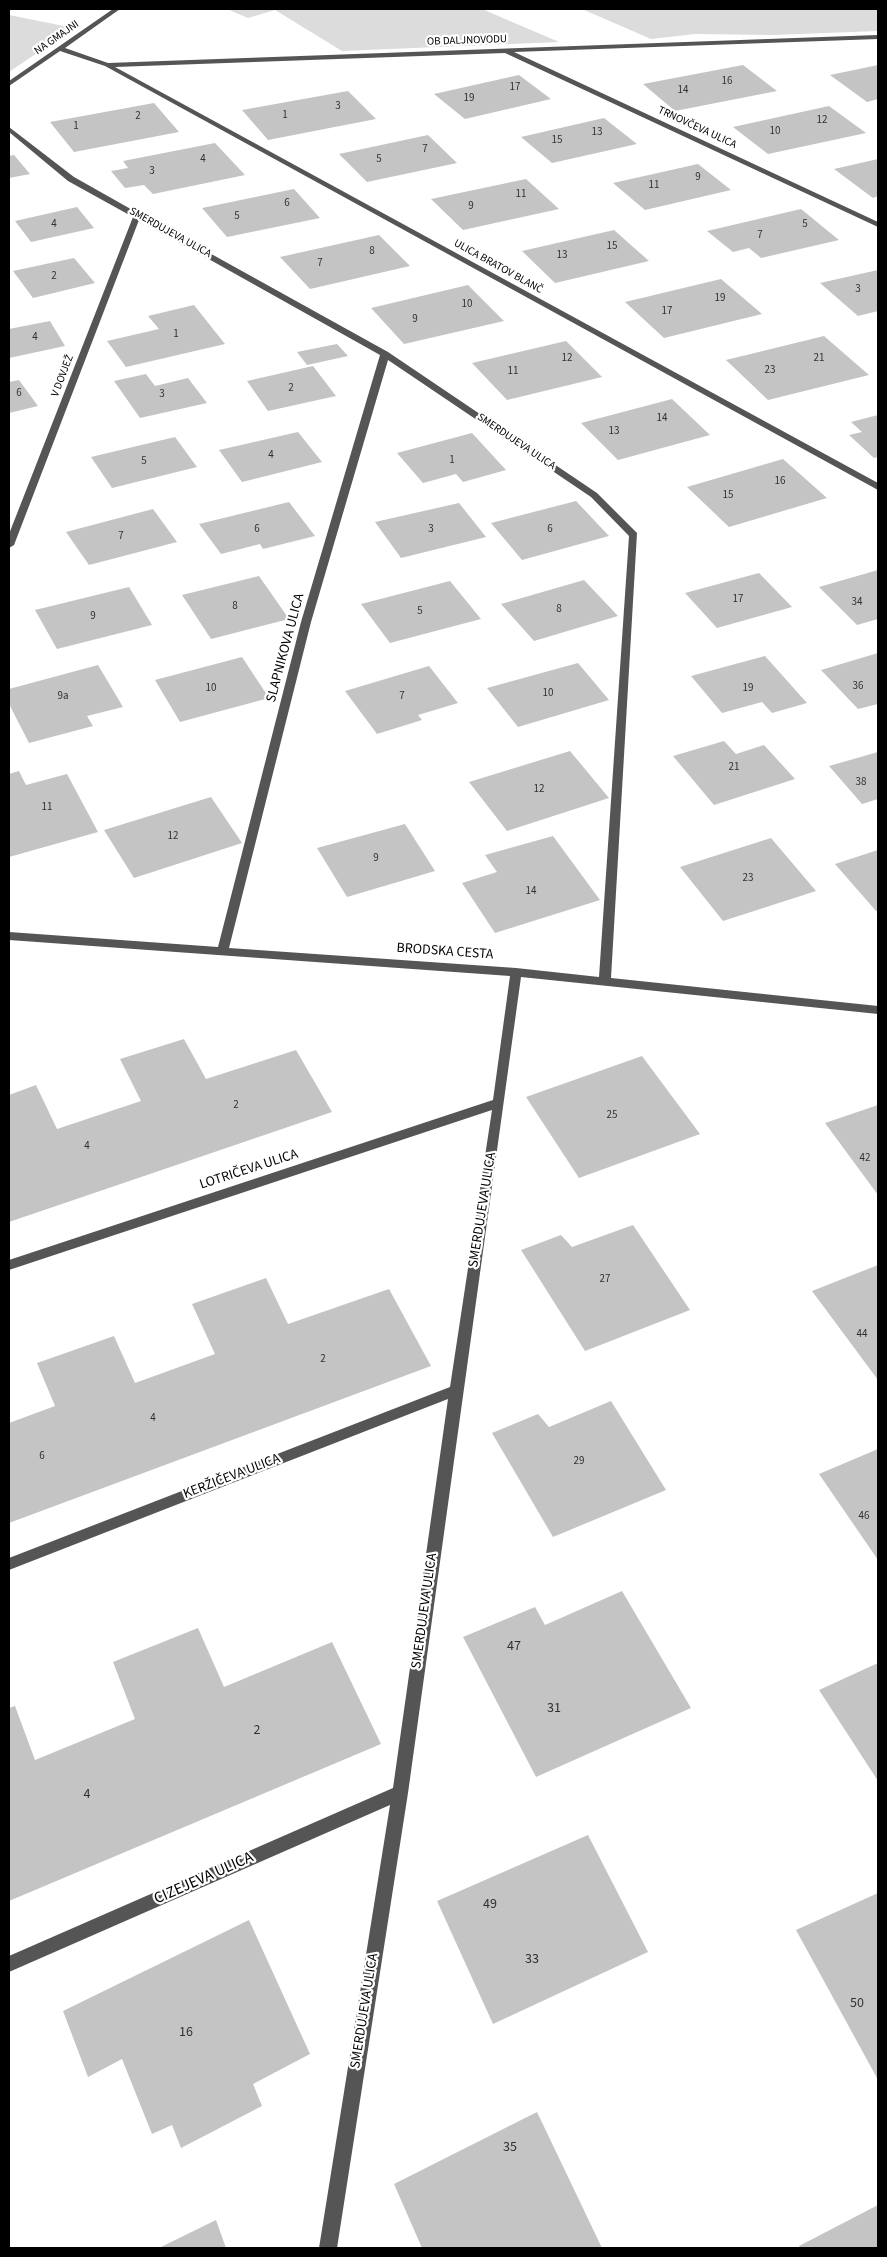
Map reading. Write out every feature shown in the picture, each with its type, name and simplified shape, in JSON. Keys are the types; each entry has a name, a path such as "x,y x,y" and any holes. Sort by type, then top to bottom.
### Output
{"street":[{"name":"NA GMAJNI","path":"9,84 117,9"},
{"name":"OB DALJNOVODU","path":"60,49 107,64 878,37"},
{"name":"TRNOVČEVA ULICA","path":"506,51 878,226"},
{"name":"ULICA BRATOV BLANČ","path":"107,64 878,487"},
{"name":"SMERDUJEVA ULICA","path":"9,129 71,179 138,214 385,354 594,495 634,535 605,980"},
{"name":"V DOVJEŽ","path":"9,545 138,214"},
{"name":"SLAPNIKOVA ULICA","path":"222,952 306,622 385,354"},
{"name":"BRODSKA CESTA","path":"9,936 516,972 878,1010"},
{"name":"SMERDUJEVA ULICA","path":"328,2248 400,1793 516,972"},
{"name":"LOTRIČEVA ULICA","path":"9,1266 499,1102"},
{"name":"KERŽIČEVA ULICA","path":"9,1564 456,1390"},
{"name":"CIZEJEVA ULICA","path":"9,1964 400,1793"}],"shaded area":[{"path":"227,9 482,9 559,42 342,51 275,10 248,18"},
{"path":"582,9 878,9 878,31 773,35 695,34 651,39"},
{"path":"9,15 74,28 9,72"}],"building":[{"path":"743,65 777,91 675,111 643,84"},
{"path":"878,65 878,99 867,102 830,75"},
{"path":"519,75 551,99 465,119 434,94"},
{"path":"348,91 376,119 268,140 242,110"},
{"path":"154,103 179,132 74,152 50,122"},
{"path":"829,106 866,133 768,154 733,127"},
{"path":"604,118 637,144 552,163 521,137"},
{"path":"428,135 457,163 367,182 339,154"},
{"path":"215,143 245,175 153,194 144,185 125,188 111,171 128,168 123,161"},
{"path":"14,155 30,174 9,178 9,156"},
{"path":"878,159 878,196 873,198 834,169"},
{"path":"698,164 731,190 645,210 613,183"},
{"path":"526,179 559,209 463,230 431,199"},
{"path":"294,189 320,218 227,237 202,208"},
{"path":"77,207 94,228 31,242 15,221"},
{"path":"801,209 839,240 761,258 749,248 733,252 707,231"},
{"path":"614,230 649,261 555,283 522,251"},
{"path":"379,235 410,266 310,289 280,257"},
{"path":"74,258 95,283 33,298 13,271"},
{"path":"878,270 878,311 858,316 820,283"},
{"path":"721,279 762,314 664,338 625,302"},
{"path":"468,285 504,321 404,344 371,308"},
{"path":"194,305 225,344 126,367 107,341 159,329 148,316"},
{"path":"50,321 65,346 9,358 9,329"},
{"path":"824,336 869,375 768,400 726,360"},
{"path":"566,341 602,377 507,400 472,363"},
{"path":"337,344 348,356 307,365 297,352"},
{"path":"313,366 336,396 268,411 247,381"},
{"path":"146,374 155,386 188,378 207,403 140,418 114,381"},
{"path":"19,380 38,406 9,413 9,382"},
{"path":"672,399 710,435 618,460 581,423"},
{"path":"878,415 878,457 874,458 849,435 862,432 851,422"},
{"path":"298,432 322,462 242,482 219,450"},
{"path":"472,433 506,470 463,482 456,474 423,483 397,453"},
{"path":"175,437 197,467 112,488 91,457"},
{"path":"783,459 827,498 729,527 687,487"},
{"path":"576,501 609,536 522,560 491,523"},
{"path":"289,502 315,536 263,549 260,544 221,554 199,524"},
{"path":"459,503 486,537 401,558 375,522"},
{"path":"153,509 177,542 89,565 66,532"},
{"path":"878,570 878,619 857,625 819,587"},
{"path":"759,573 792,607 717,628 685,593"},
{"path":"259,576 289,619 211,639 182,595"},
{"path":"584,580 618,616 534,641 501,604"},
{"path":"450,581 481,619 390,643 361,604"},
{"path":"129,587 152,625 57,649 35,610"},
{"path":"878,653 878,704 858,709 821,670"},
{"path":"765,656 807,703 772,713 762,702 722,713 691,676"},
{"path":"242,657 269,698 180,722 155,680"},
{"path":"578,663 609,700 518,727 487,688"},
{"path":"98,665 123,707 87,716 93,726 29,743 9,704 9,689"},
{"path":"429,666 458,703 418,715 422,720 377,734 345,691"},
{"path":"724,741 736,754 764,745 795,779 714,805 673,756"},
{"path":"570,751 609,798 507,831 469,782"},
{"path":"878,752 878,799 862,804 829,766"},
{"path":"19,771 26,785 67,774 98,832 9,857 9,774"},
{"path":"211,797 242,843 134,878 104,830"},
{"path":"405,824 435,871 347,897 317,848"},
{"path":"553,836 600,900 495,933 462,883 497,872 485,855"},
{"path":"771,838 816,891 723,921 680,867"},
{"path":"878,850 878,910 876,911 835,864"},
{"path":"184,1039 206,1079 296,1050 332,1112 9,1222 9,1095 36,1085 57,1129 141,1101 120,1059"},
{"path":"642,1056 700,1134 579,1178 526,1097"},
{"path":"878,1105 878,1195 825,1123"},
{"path":"633,1225 690,1310 585,1351 521,1250 561,1235 572,1247"},
{"path":"878,1265 878,1380 812,1291"},
{"path":"266,1278 288,1324 389,1289 431,1366 9,1523 9,1423 55,1406 37,1363 114,1336 135,1383 215,1354 192,1304"},
{"path":"611,1401 666,1490 553,1537 492,1433 538,1414 549,1427"},
{"path":"878,1449 878,1560 819,1474"},
{"path":"622,1591 691,1708 536,1777 463,1637 535,1607 545,1625"},
{"path":"198,1628 224,1687 332,1642 381,1744 9,1901 9,1708 15,1706 35,1760 135,1719 113,1662"},
{"path":"878,1663 878,1781 819,1690"},
{"path":"588,1835 648,1952 493,2024 437,1901"},
{"path":"878,1893 878,2077 877,2078 796,1930"},
{"path":"249,1920 310,2054 253,2084 262,2106 181,2148 172,2125 152,2134 122,2059 88,2077 63,2011"},
{"path":"537,2112 602,2248 422,2248 394,2184"},
{"path":"878,2205 878,2248 800,2248 799,2246"},
{"path":"216,2220 226,2248 159,2248"}]}
